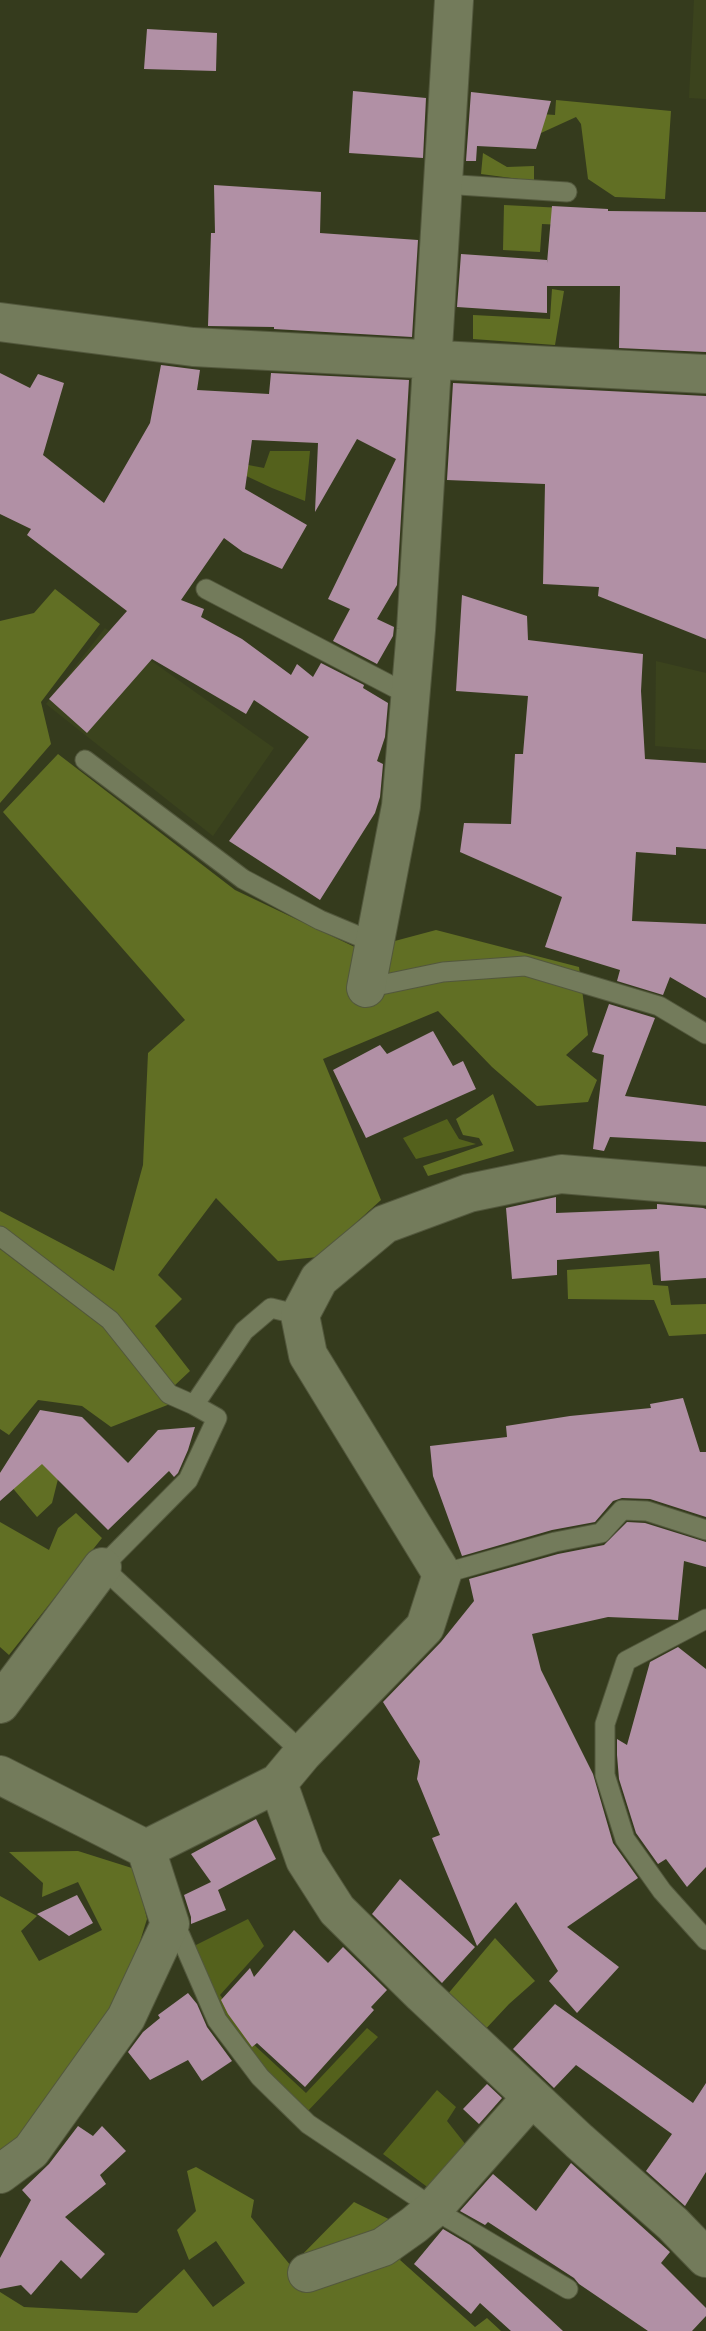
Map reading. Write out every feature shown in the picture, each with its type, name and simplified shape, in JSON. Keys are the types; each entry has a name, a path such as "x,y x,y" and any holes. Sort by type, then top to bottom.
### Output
{"street":[{"path":"366,988 401,806 411,696 454,0"},
{"path":"0,322 193,347 706,374"},
{"path":"146,1849 278,1783 303,1753 425,1627 442,1574 308,1355 300,1315 319,1279 385,1224 469,1193 561,1174 706,1186"},
{"path":"0,1704 102,1567"},
{"path":"0,1775 146,1849 170,1924 126,2018 31,2151 0,2174"},
{"path":"278,1783 305,1860 337,1910 422,1994 673,2224 706,2258"},
{"path":"307,2273 383,2247 433,2209 532,2097"}],"lane":[{"path":"443,184 567,192"},
{"path":"206,589 411,696"},
{"path":"85,760 243,879 320,920 374,943"},
{"path":"366,988 443,972 525,966 659,1006 706,1034"},
{"path":"0,1236 110,1320 169,1394 217,1418 188,1480 102,1567 303,1753"},
{"path":"194,1405 244,1331 271,1308 300,1315"},
{"path":"442,1574 555,1542 601,1534 621,1510 647,1511 706,1530"},
{"path":"706,1619 626,1661 605,1724 605,1775 625,1839 662,1891 706,1940"},
{"path":"170,1924 180,1935 217,2020 260,2077 308,2124 433,2209 568,2289"}],"shaded area":[{"path":"694,0 706,0 706,99 689,98"},
{"path":"150,431 222,460 264,468 270,451 310,451 305,501 272,488"},
{"path":"105,628 274,748 213,836 46,704"},
{"path":"656,661 706,673 706,750 655,746"},
{"path":"447,1119 459,1139 476,1144 416,1159 403,1138"},
{"path":"248,1919 264,1946 220,1995 248,2033 251,2042 306,2093 367,2028 378,2037 306,2113 256,2064 224,2018 194,1946"},
{"path":"437,2090 456,2107 447,2121 466,2145 430,2189 383,2154"}],"green space":[{"path":"556,100 671,111 665,199 615,197 588,179 581,124 576,117 541,133 541,114 555,115"},
{"path":"483,153 507,167 534,166 534,181 481,174"},
{"path":"504,205 563,208 563,225 542,224 540,252 503,250"},
{"path":"552,289 564,291 555,345 473,339 473,315 550,319"},
{"path":"55,589 100,624 41,702 51,744 0,803 0,621 34,613"},
{"path":"58,754 235,890 361,950 436,930 579,967 588,1035 566,1055 597,1080 588,1102 537,1106 492,1067 438,1011 323,1059 381,1200 318,1257 278,1261 216,1198 158,1275 182,1299 155,1326 190,1371 174,1386 117,1314 0,1226 0,1211 114,1271 143,1165 148,1053 185,1020 3,812"},
{"path":"493,1094 514,1151 428,1176 423,1166 483,1145 479,1138 463,1135 456,1119"},
{"path":"0,1249 104,1328 170,1404 111,1427 82,1406 38,1400 9,1435 0,1429"},
{"path":"650,1264 653,1285 668,1286 671,1305 706,1304 706,1334 669,1336 654,1300 568,1299 567,1270"},
{"path":"23,1444 59,1475 52,1503 37,1517 0,1473"},
{"path":"76,1513 102,1538 9,1655 0,1647 0,1522 49,1550 58,1528"},
{"path":"78,1851 135,1869 147,1919 127,1983 28,2137 0,2159 0,1896 37,1916 21,1931 39,1961 102,1930 78,1882 42,1897 43,1883 9,1852"},
{"path":"495,1938 535,1981 481,2034 447,1995"},
{"path":"196,2167 254,2200 251,2217 291,2266 354,2202 419,2234 400,2260 475,2327 487,2318 501,2331 0,2331 0,2292 24,2307 137,2313 184,2269 213,2307 245,2283 216,2241 189,2260 177,2230 196,2211 187,2171"}],"building":[{"path":"147,29 217,33 216,71 144,69"},
{"path":"353,91 426,98 423,158 349,153"},
{"path":"471,92 551,101 536,149 477,146 476,161 466,161"},
{"path":"214,185 321,192 320,233 418,240 412,337 274,327 208,326 211,233 215,233"},
{"path":"552,206 608,211 706,212 706,352 619,348 620,286 547,286 547,313 457,307 461,254 547,260 547,263"},
{"path":"161,365 200,370 197,390 269,394 271,373 409,380 397,585 377,619 394,627 393,636 377,664 333,641 350,609 328,599 396,459 357,439 315,512 318,443 252,440 245,489 307,525 282,569 243,552 224,538 181,600 204,609 201,617 242,639 291,675 297,664 313,677 321,663 364,685 363,688 388,703 385,737 377,761 383,764 380,797 375,813 320,900 229,841 309,737 254,700 246,714 152,659 87,733 49,699 127,611 27,535 31,529 0,514 0,373 30,388 38,374 64,383 43,455 104,503 150,423"},
{"path":"453,383 706,396 706,639 598,596 599,587 543,584 545,484 447,480"},
{"path":"462,595 527,616 528,640 643,654 641,691 645,759 706,763 706,849 676,847 676,855 636,852 632,921 706,924 706,998 670,977 663,995 617,981 620,970 545,947 562,897 460,852 464,823 511,824 515,754 523,754 528,696 456,691"},
{"path":"609,1004 655,1018 625,1096 706,1106 706,1142 610,1137 604,1151 593,1149 604,1055 592,1052"},
{"path":"433,1031 453,1066 463,1061 476,1089 366,1138 333,1070 380,1045 387,1054"},
{"path":"556,1197 556,1213 657,1209 657,1204 706,1209 706,1278 661,1281 659,1251 557,1260 557,1275 512,1279 506,1208"},
{"path":"683,1398 700,1452 706,1452 706,1517 650,1499 622,1498 613,1501 595,1522 552,1530 462,1556 433,1476 430,1446 507,1437 506,1426 651,1408 650,1404"},
{"path":"40,1410 82,1417 128,1463 158,1430 195,1427 178,1473 174,1477 169,1471 108,1530 42,1464 0,1501 0,1473"},
{"path":"627,1522 645,1523 706,1542 706,1567 684,1561 678,1620 608,1617 532,1634 541,1670 593,1774 613,1843 638,1878 567,1927 619,1967 577,2013 549,1981 558,1971 516,1902 477,1946 432,1838 440,1835 417,1779 420,1761 383,1702 441,1642 474,1601 469,1579 558,1554 604,1545"},
{"path":"678,1647 706,1669 706,1867 687,1887 666,1859 658,1864 636,1833 619,1779 617,1755 617,1739 627,1745 650,1662"},
{"path":"256,1819 276,1859 218,1890 226,1910 191,1924 184,1895 211,1882 191,1854"},
{"path":"400,1879 475,1947 442,1983 372,1914"},
{"path":"77,1895 93,1923 69,1936 37,1914"},
{"path":"294,1930 328,1963 343,1947 387,1990 371,2007 374,2010 305,2087 257,2043 252,2047 221,2000 250,1968 254,1977"},
{"path":"188,1993 197,2004 207,2027 232,2061 202,2081 188,2060 150,2080 128,2052 143,2032 160,2018 158,2015"},
{"path":"555,2004 693,2103 706,2083 706,2172 685,2206 646,2171 672,2134 576,2065 554,2088 513,2049"},
{"path":"487,2084 502,2098 479,2124 463,2109"},
{"path":"78,2126 93,2136 102,2126 126,2151 100,2175 106,2184 65,2217 105,2254 81,2279 61,2260 31,2295 21,2285 0,2289 0,2258 31,2200 22,2190 49,2164"},
{"path":"571,2163 670,2252 661,2263 706,2308 706,2316 692,2331 648,2331 574,2278 488,2222 485,2225 460,2211 493,2174 536,2211"},
{"path":"443,2229 470,2245 563,2331 511,2331 480,2303 471,2314 414,2264"}]}
